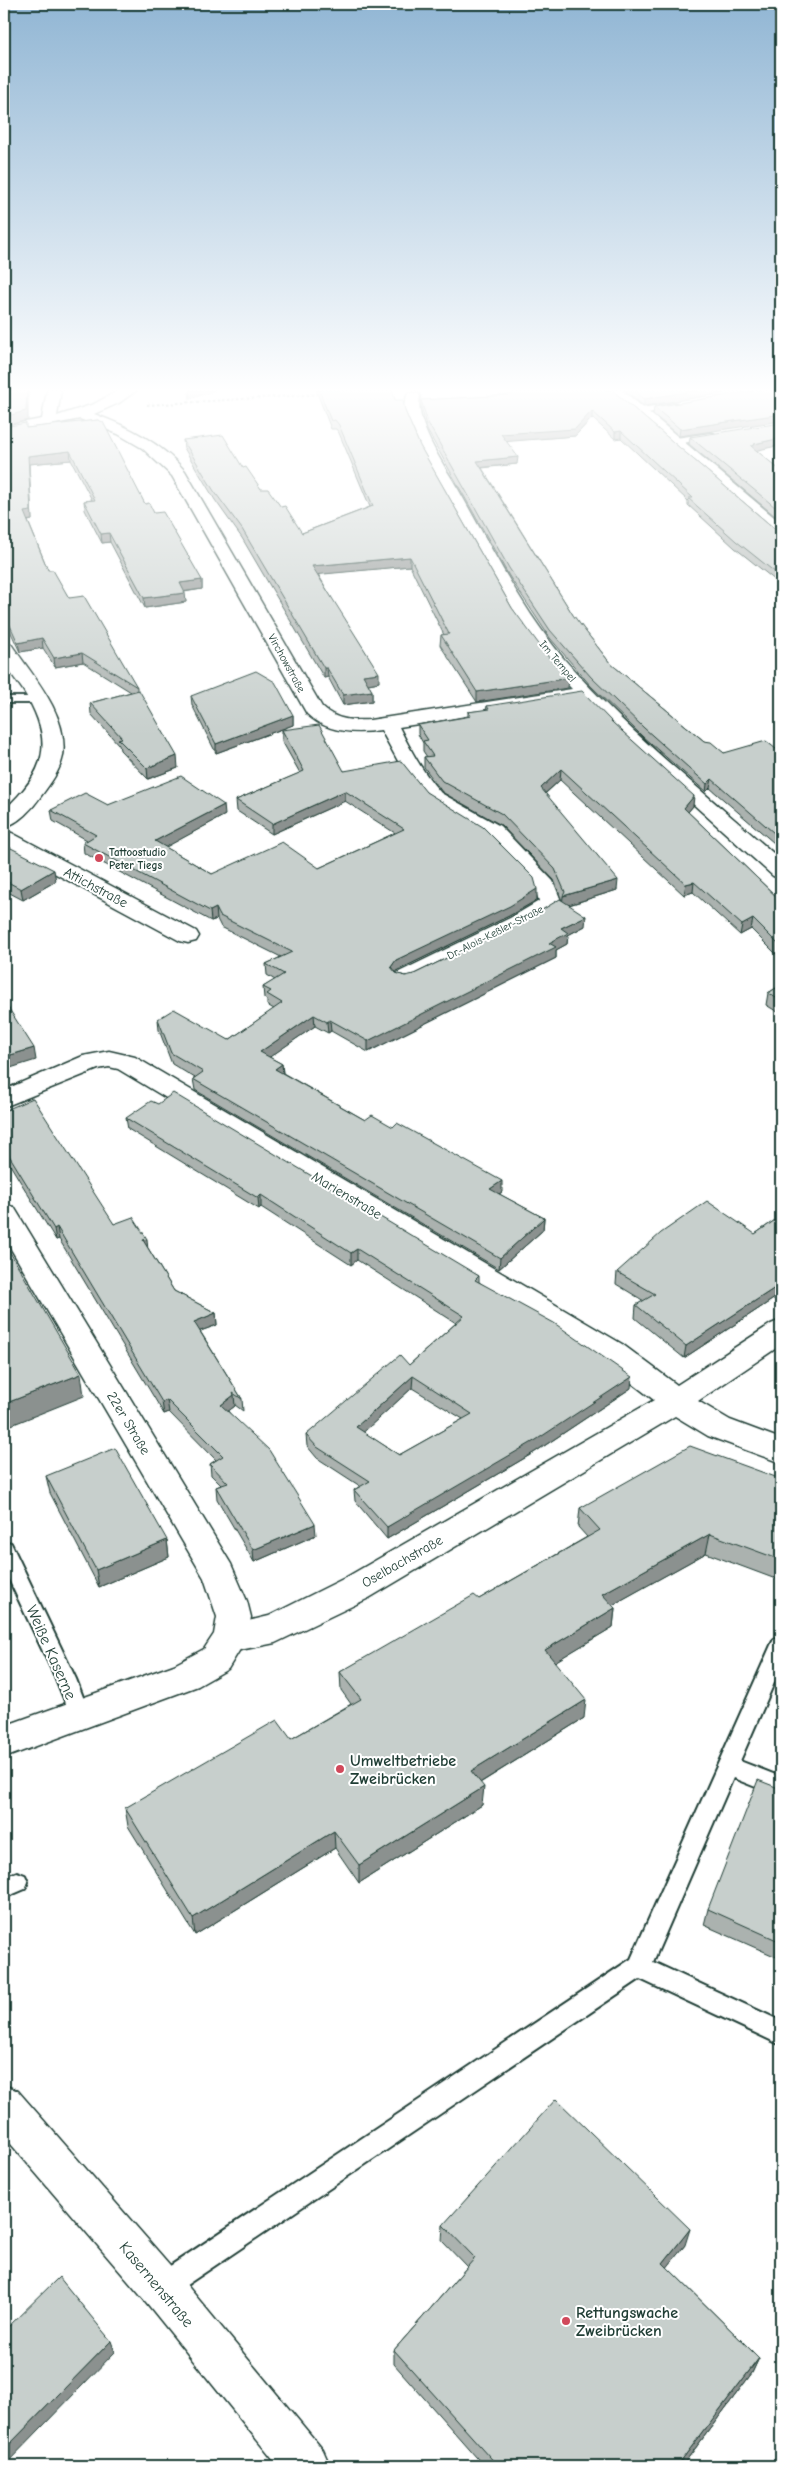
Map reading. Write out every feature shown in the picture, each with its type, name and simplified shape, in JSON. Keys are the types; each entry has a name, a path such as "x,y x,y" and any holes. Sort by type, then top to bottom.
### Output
{"street":[{"name":"Virchowstraße","path":"197,505 319,717 352,727 388,724 585,693"},
{"name":"Im Tempel","path":"458,505 522,616 558,663 585,693 627,733 781,871"},
{"path":"751,505 781,531"},
{"path":"4,648 47,714 53,734 54,751 50,765 30,797 4,821"},
{"name":"Dr.-Alois-Keßler-Straße","path":"388,724 399,749 427,790 434,797 492,831 545,886 551,903 518,923 405,978"},
{"name":"Attichstraße","path":"4,838 188,936"},
{"name":"Marienstraße","path":"4,1099 92,1062 109,1059 126,1063 612,1352 696,1416 719,1428 781,1451"},
{"name":"22er Straße","path":"4,1214 219,1574 234,1617 230,1638"},
{"name":"Oselbachstraße","path":"230,1638 275,1629 357,1588 676,1401 781,1331"},
{"path":"4,1742 186,1676 216,1659 230,1638"},
{"name":"Kasernenstraße","path":"4,2105 160,2288 307,2466"}],"lane":[{"path":"4,700 39,700"},
{"name":"Weiße Kaserne","path":"6,1559 66,1679 80,1715"},
{"path":"160,2288 639,1967 781,1644"},
{"path":"728,1766 781,1787"},
{"path":"639,1967 781,2033"}],"building":[{"path":"4,505 31,505 31,511 24,512 48,570 53,570 69,598 84,596 137,687 82,653 54,658 42,638 18,643 4,612"},
{"path":"86,505 150,505 154,513 163,512 202,580 180,583 185,593 144,598 109,533 101,534"},
{"path":"225,505 285,506 302,533 373,506 454,505 512,608 550,659 569,678 477,692 441,635 449,634 410,557 312,566 379,673 363,675 372,691 343,695 327,668 324,668 242,529"},
{"path":"474,505 505,505 573,615 610,663 704,741 711,742 724,753 766,741 781,753 781,839 712,779 707,784 644,728 591,677 550,630 509,568"},
{"path":"696,505 747,505 775,529 781,530 781,577 736,541"},
{"path":"773,505 781,505 781,512"},
{"path":"256,671 275,682 293,715 216,744 191,696"},
{"path":"139,690 177,756 147,768 118,739 122,738 90,703"},
{"path":"582,691 612,722 694,796 684,808 781,901 781,947 753,919 742,925 694,882 686,884 561,769 541,788 618,880 563,896 565,892 555,869 502,814 442,781 424,757 433,756 423,741 428,740 418,725 471,716 468,712 489,709 487,706"},
{"path":"319,725 344,771 401,761 426,792 483,827 534,878 537,889 510,906 396,960 391,967 396,973 405,976 414,974 527,919 560,899 586,916 561,928 568,933 549,943 556,947 368,1041 330,1020 327,1022 314,1015 260,1052 282,1064 275,1069 365,1120 372,1115 393,1127 397,1123 502,1181 490,1189 544,1218 500,1258 193,1079 203,1072 171,1053 158,1019 174,1009 229,1040 282,1003 267,994 271,991 263,987 284,974 266,964 292,952 220,916 216,908 210,911 83,843 96,835 51,810 85,793 108,805 181,776 224,805 155,841 212,874 282,842 319,868 404,829 345,791 272,824 236,800 304,771 282,730"},
{"path":"11,848 54,870 21,889 4,880 4,852"},
{"path":"781,985 781,1001 768,993"},
{"path":"4,1001 34,1048 4,1057"},
{"path":"173,1093 479,1276 475,1280 554,1323 632,1377 536,1440 387,1527 354,1490 370,1481 317,1447 306,1435 400,1355 409,1365 464,1316 357,1249 351,1253 261,1195 258,1198 126,1118 151,1101 158,1104","holes":["413,1376 472,1414 399,1455 356,1427"]},
{"path":"33,1098 114,1224 133,1217 147,1239 143,1240 174,1291 216,1313 194,1322 242,1399 233,1393 234,1395 221,1405 269,1450 315,1524 253,1550 216,1487 228,1483 210,1464 223,1456 167,1400 162,1402 57,1227 54,1229 4,1147 4,1111"},
{"path":"707,1201 755,1234 781,1216 781,1284 686,1346 636,1305 655,1294 617,1272 661,1233"},
{"path":"4,1242 81,1374 4,1404"},
{"name":"Umweltbetriebe Zweibrücken","path":"690,1446 781,1479 781,1560 710,1534 602,1594 615,1608 545,1650 586,1700 471,1771 484,1787 359,1865 334,1831 193,1918 125,1808 277,1720 291,1739 361,1699 340,1672 474,1595 479,1599 600,1530 580,1508"},
{"path":"115,1448 167,1540 96,1570 46,1476"},
{"path":"758,1780 781,1789 781,1942 708,1909"},
{"name":"Rettungswache Zweibrücken","path":"556,2099 690,2229 663,2263 759,2358 677,2466 498,2466 394,2350 475,2258 443,2225"},
{"path":"59,2277 111,2341 4,2450 4,2331"}],"place":[{"name":"Tattoostudio Peter Tiegs","path":"99,858"},
{"name":"Umweltbetriebe Zweibrücken","path":"340,1769"},
{"name":"Rettungswache Zweibrücken","path":"566,2321"}]}
